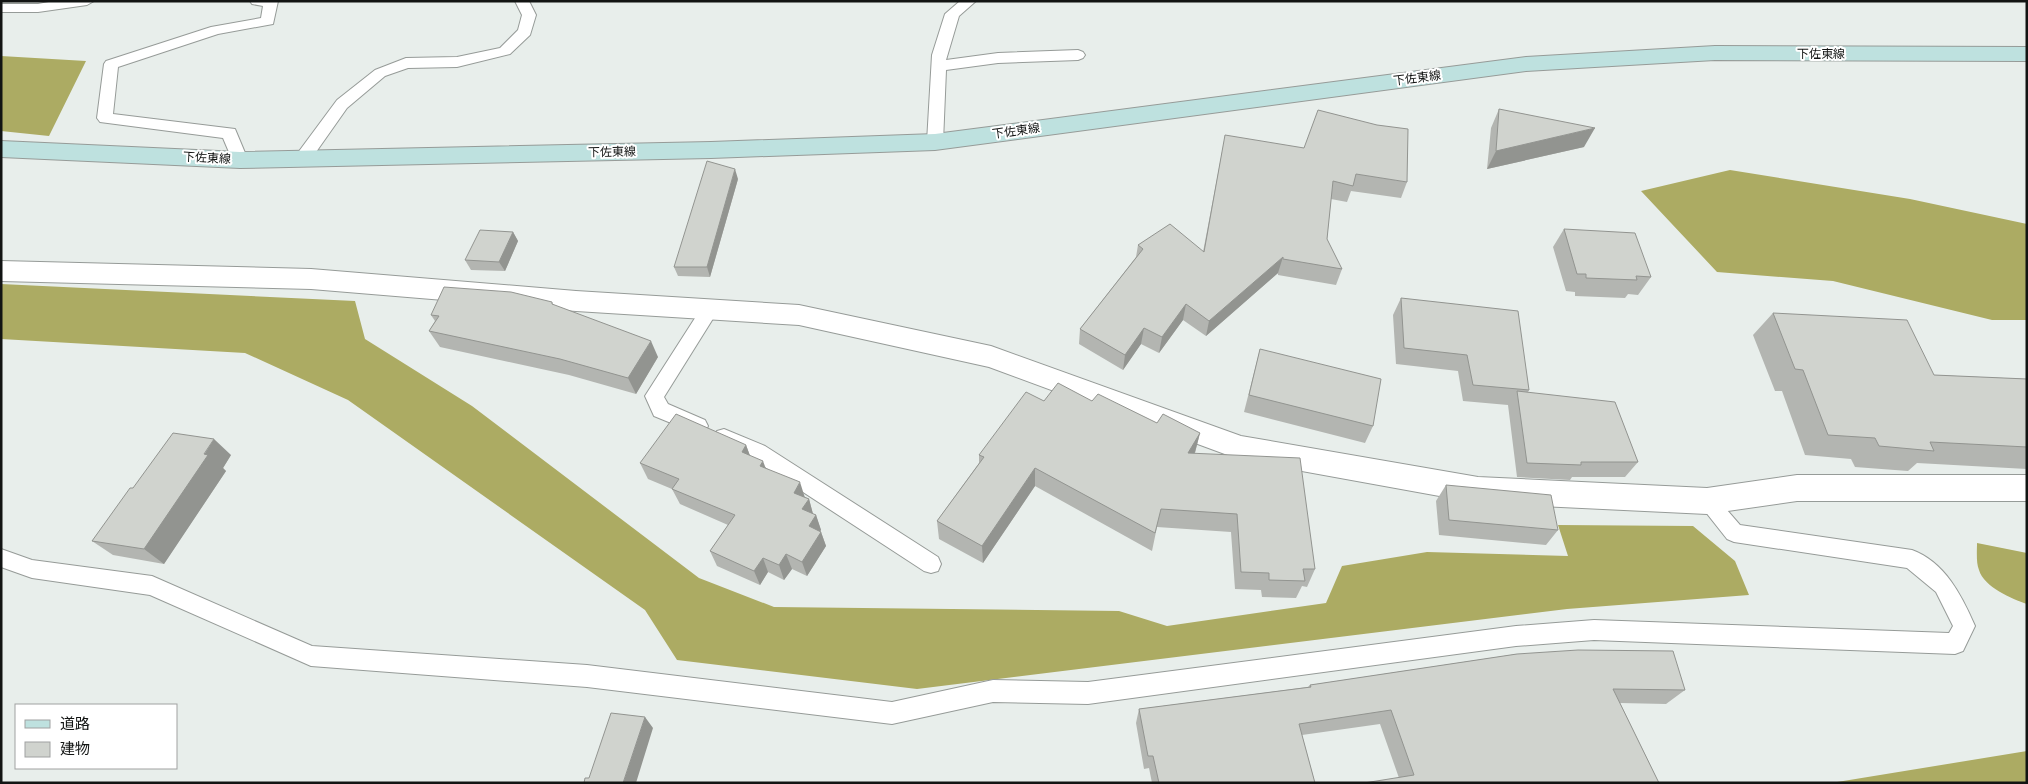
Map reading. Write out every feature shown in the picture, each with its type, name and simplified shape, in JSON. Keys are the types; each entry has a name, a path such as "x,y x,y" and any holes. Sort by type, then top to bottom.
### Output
{"main road":[{"name":"下佐東線","path":"1,149 240,160 711,150 935,142 1526,64 1715,53 2027,54"}],"street":[{"path":"1,271 310,279 576,302 799,315 991,357 1241,448 1478,490 1706,501 1797,488 2027,488"}],"lane":[{"path":"1,8 38,8 87,1"},
{"path":"240,160 229,133 105,118 111,64 216,30 268,21 271,2 257,1"},
{"path":"303,158 342,104 380,72 406,63 458,62 505,51 525,32 530,15 522,1"},
{"path":"935,142 938,55 952,14 969,1"},
{"path":"939,66 998,58 1078,55"},
{"path":"710,309 654,396 661,410 758,452 931,564"},
{"path":"1,558 32,570 152,586 311,656 587,676 892,713 993,691 1088,693 1516,636 1594,630 1955,644 1964,626 1943,585 1912,559 1734,533 1706,501"}],"shaded area":[{"path":"1,56 86,61 49,136 1,131"},
{"path":"1730,170 1910,199 2027,224 2027,320 1992,320 1833,281 1717,272 1641,191"},
{"path":"1,284 355,301 365,339 472,406 699,578 774,607 1119,611 1167,626 1326,603 1342,566 1427,552 1568,556 1558,525 1693,526 1735,561 1749,595 1567,609 917,689 677,660 645,610 348,400 245,353 1,339"},
{"path":"1977,543 2027,553 2027,604 2007,596 1986,582 1978,567"},
{"path":"2027,751 2027,783 1831,783"}],"building":[{"path":"1499,109 1595,128 1496,151"},
{"path":"1318,110 1377,125 1408,129 1407,182 1356,174 1353,186 1333,181 1327,239 1342,269 1283,259 1283,257 1209,321 1186,304 1162,337 1144,328 1125,355 1080,329 1143,249 1138,245 1170,224 1204,252 1225,135 1304,148"},
{"path":"707,161 735,169 707,267 674,267"},
{"path":"1564,229 1635,233 1651,277 1636,276 1637,280 1586,278 1586,274 1577,274"},
{"path":"480,230 513,232 499,262 465,260"},
{"path":"444,287 511,292 552,302 552,304 651,341 628,378 560,359 429,331 439,316 431,315"},
{"path":"1401,298 1518,311 1529,390 1473,385 1467,355 1404,348"},
{"path":"1773,313 1907,320 1934,375 2027,379 2027,447 1930,442 1934,451 1879,446 1875,438 1828,435 1803,370 1795,369"},
{"path":"1260,349 1381,379 1373,426 1249,395"},
{"path":"1058,383 1092,401 1098,394 1157,423 1163,414 1200,433 1188,453 1300,458 1315,569 1303,569 1305,581 1269,580 1269,573 1241,572 1237,514 1161,509 1155,533 1035,468 982,546 937,521 984,457 979,455 1026,392 1044,401"},
{"path":"1517,391 1615,402 1638,462 1581,462 1581,465 1527,463"},
{"path":"676,414 746,445 742,452 763,461 760,466 800,482 794,493 809,499 802,509 816,515 809,526 821,532 802,562 786,554 779,565 763,558 754,571 710,551 735,515 672,489 679,479 640,463"},
{"path":"173,433 214,439 204,454 208,455 144,549 92,541 130,488 133,488"},
{"path":"1446,485 1551,495 1558,530 1449,520"},
{"path":"1578,650 1673,651 1685,690 1613,689 1659,783 1364,783 1414,775 1391,710 1299,724 1315,783 1159,783 1153,756 1148,756 1139,709 1311,687 1310,685 1517,654"},
{"path":"611,713 645,717 623,783 584,783 585,778 589,778"}]}
